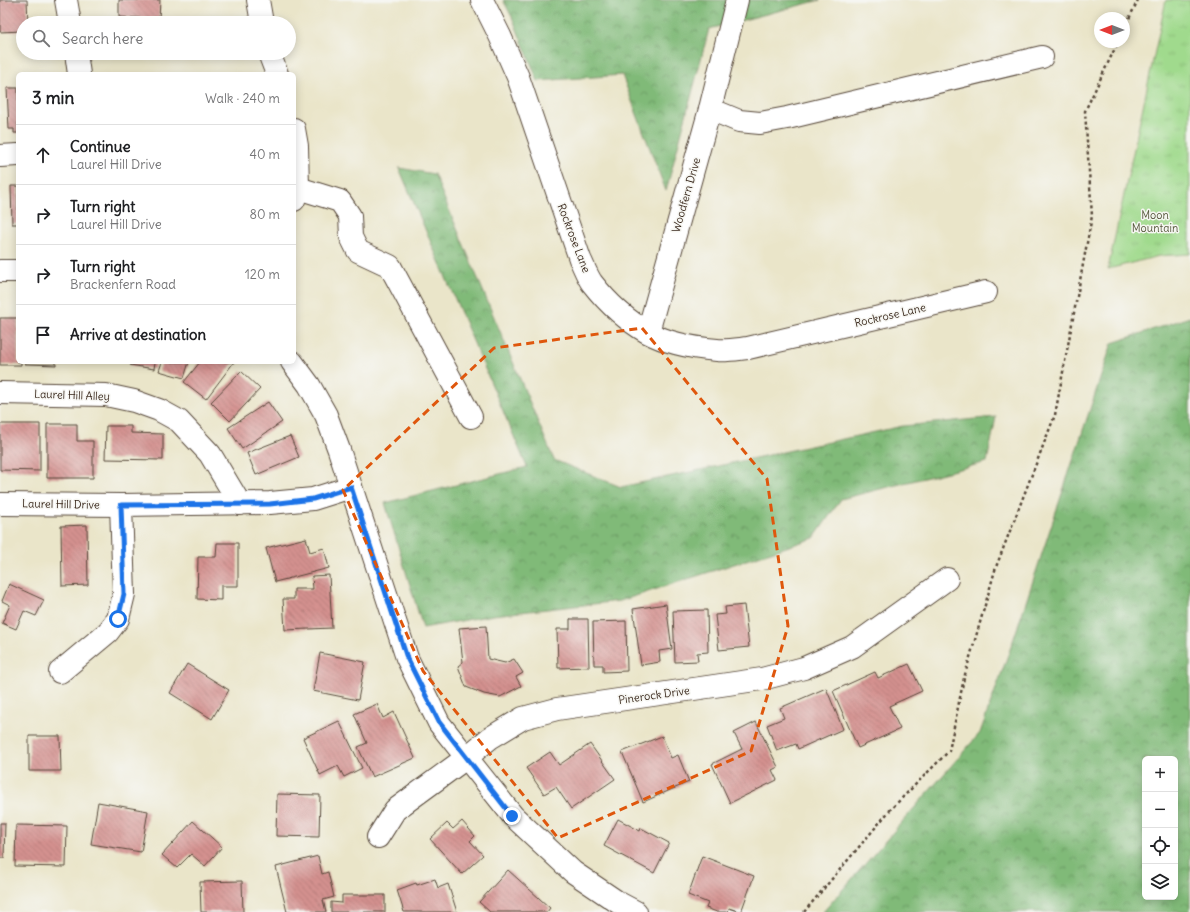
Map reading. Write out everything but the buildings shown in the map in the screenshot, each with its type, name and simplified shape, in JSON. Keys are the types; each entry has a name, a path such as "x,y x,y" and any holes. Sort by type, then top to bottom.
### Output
{"street":[{"path":"66,0 69,16"},
{"path":"258,0 261,16"},
{"name":"Rockrose Lane","path":"482,0 518,77 580,259 591,282 608,302 627,318 648,332 672,342 719,351 748,348 986,292"},
{"name":"Woodfern Drive","path":"648,332 710,109 737,0"},
{"path":"710,109 739,121 760,123 787,118 1042,57"},
{"path":"77,60 79,72"},
{"path":"272,60 276,72"},
{"path":"296,140 296,194 340,201 350,216 351,237 358,251 390,266 471,417"},
{"path":"0,156 16,156"},
{"path":"0,271 16,270"},
{"path":"293,364 309,385 326,415 340,450 407,658 439,722 512,816 573,872 623,909"},
{"name":"Laurel Hill Alley","path":"0,393 106,395 134,401 159,410 179,421 210,454 240,504"},
{"name":"Laurel Hill Drive","path":"0,504 270,504 313,499 351,487"},
{"path":"60,672 108,632 118,619 124,594 121,505"},
{"name":"Pinerock Drive","path":"378,837 395,810 466,758 490,738 523,718 557,709 762,679 804,668 852,647 947,579"}],"path":[{"path":"1130,17 1138,0"},
{"path":"804,912 891,809 949,751 964,678 996,567 1056,415 1092,216 1085,111 1115,48"}],"highlighted area":[{"path":"642,328 767,479 788,626 751,751 558,838 423,671 343,490 494,348"}],"green space":[{"path":"503,0 820,0 709,29 666,191 622,75 538,81 512,17"},
{"name":"Moon Mountain","path":"1166,0 1190,0 1190,254 1159,256 1108,269"},
{"path":"399,168 434,174 554,460 621,487 903,426 996,417 987,462 841,499 814,538 620,601 493,615 423,628 385,503 527,467"},
{"path":"1190,317 1190,912 823,912 980,733 1013,641 1112,343"}],"route":[{"path":"118,619 124,594 121,505 270,504 313,499 351,487 407,658 439,722 512,816"}]}
